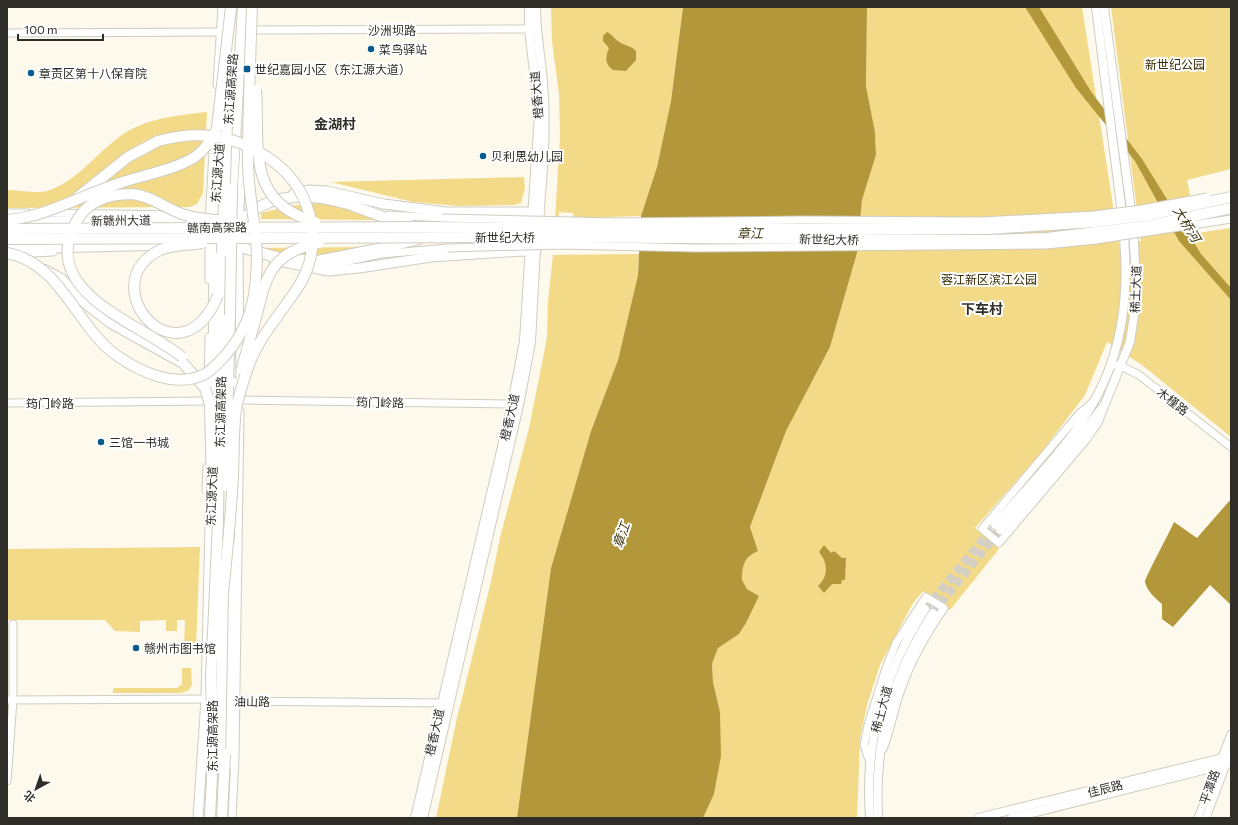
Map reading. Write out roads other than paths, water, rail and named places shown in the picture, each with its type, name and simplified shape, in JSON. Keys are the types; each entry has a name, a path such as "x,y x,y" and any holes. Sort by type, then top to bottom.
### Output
{"highway":[{"path":"7,221 40,214 141,175 177,166 191,160 202,151 212,139 216,128 231,7"},
{"name":"东江源高架路","path":"218,592 222,253 227,124 236,7"},
{"name":"东江源高架路","path":"210,818 232,189 243,7"},
{"path":"37,265 68,299 99,339 114,354 133,367 152,375 186,379 205,374 216,366 239,340 245,327 253,301 256,277 253,207 248,168 251,30 253,7"},
{"path":"251,30 257,104 259,168 266,186 279,203 297,215 319,222 427,227"},
{"path":"64,204 82,194 140,149 165,139 195,134 224,137 250,146 274,161 290,178 306,202 314,232 312,248 300,283 266,332 255,351 238,402"},
{"path":"218,592 210,405 205,388 192,367 178,353 169,346 102,306 78,285 70,271 67,249 70,232 78,217 96,201 108,196 134,194 184,215 205,219 318,227"},
{"path":"271,201 310,197 342,202 379,216 403,223 427,227"},
{"name":"新世纪大桥","path":"427,227 615,229 988,229 1095,222 1144,216 1231,197"},
{"name":"新世纪大桥","path":"425,238 988,240 1047,238 1147,226 1231,208"},
{"name":"赣南高架路","path":"7,229 427,227"},
{"path":"222,253 218,295 212,310 199,326 186,332 173,333 149,323 136,302 136,278 140,268 150,256 162,249 203,243 259,244 325,238"},
{"path":"218,592 231,520 238,402 242,369 266,279 273,268 282,259 301,246 324,242 425,238"},
{"path":"236,246 280,258 317,261 425,238"},
{"name":"赣南高架路","path":"7,240 425,238"},
{"path":"7,254 16,255 37,265 61,280 84,302 111,323 183,363 205,388"},
{"path":"203,818 216,676"},
{"path":"216,676 225,756 222,818"},
{"name":"东江源高架路","path":"216,676 217,818"}],"main road":[{"name":"东江源大道","path":"198,818 208,581 211,401 210,221 223,32 228,7"},
{"name":"东江源大道","path":"226,818 232,701 237,157 251,30 248,7"},
{"name":"橙香大道","path":"415,818 445,703 516,404 524,341 545,119 543,83 529,7"},
{"name":"橙香大道","path":"532,29 536,7"},
{"name":"稀土大道","path":"1096,7 1126,244 1125,292 1120,337 1111,364 1092,403 1058,451 998,528 1065,456 1105,405 1130,342 1137,295 1135,243 1104,7"},
{"path":"237,222 262,205 271,201 295,192 310,190 344,194 370,201 427,211 536,212"},
{"name":"新赣州大道","path":"7,221 155,220 237,222"},
{"path":"7,249 158,245 236,246"},
{"path":"258,255 287,264 328,271 359,268 431,257 533,252"},
{"name":"稀土大道","path":"870,818 868,790 870,765 872,744 880,706 907,638 925,609"},
{"name":"稀土大道","path":"878,818 877,790 880,741 889,704 916,639 933,613"},
{"name":"橙香大道","path":"423,818 445,703"},
{"name":"佳辰路","path":"978,818 1226,760"},
{"name":"佳辰路","path":"1012,818 1226,760"}],"street":[{"path":"7,33 223,32 222,7"},
{"name":"沙洲坝路","path":"251,30 532,29"},
{"path":"310,190 343,196 393,217 616,222 801,220 983,221 1045,219 1128,211 1231,193"},
{"path":"7,213 136,214 210,221"},
{"path":"232,818 235,756 232,701 240,525 238,402 240,298 236,246 258,255 292,263 329,265 381,254 448,248 561,245 696,248 1046,245 1096,240 1231,219"},
{"path":"7,254 211,246"},
{"name":"木槿路","path":"1111,364 1121,366 1139,375 1231,447"},
{"name":"筠门岭路","path":"7,403 211,401"},
{"name":"筠门岭路","path":"238,402 516,404"},
{"path":"1092,403 1079,414 982,529 999,543 1086,440 1098,423 1105,405"},
{"path":"870,765 864,745 868,724 884,671 896,643 926,596 944,608 922,640 913,660 902,687 879,761"},
{"path":"7,781 13,624"},
{"path":"194,818 204,699"},
{"name":"油山路","path":"10,700 204,699 232,701 445,703"},
{"name":"平潭路","path":"1206,818 1226,760 1231,734"},
{"name":"平潭路","path":"1198,818 1226,760"}],"water":[{"name":"章江","path":"683,7 867,7 866,86 875,132 876,155 862,200 857,253 830,347 786,431 750,527 758,551 753,553 745,562 743,566 742,580 747,589 759,596 739,634 718,648 712,664 713,682 720,712 721,756 714,794 703,818 517,818 551,568 591,431 618,360 638,275 641,216 657,167 671,101"},
{"path":"1025,7 1039,7 1092,93 1142,159 1201,254 1231,288 1231,300 1179,241 1135,161 1076,88"},
{"path":"607,32 619,42 636,51 636,60 626,71 613,70 607,63 606,58 609,48 603,41 603,36"},
{"path":"1231,499 1231,605 1210,585 1173,627 1162,619 1162,604 1152,594 1146,585 1146,578 1174,522 1197,538"},
{"path":"824,545 831,553 834,551 842,558 846,558 845,580 842,580 841,584 832,584 824,593 818,586 826,574 826,565 819,552"}],"tunnel":[{"path":"925,609 995,525"},
{"path":"933,613 1000,530"}],"place":[{"name":"菜鸟驿站","path":"371,49"},
{"name":"世纪嘉园小区（东江源大道）","path":"247,69"},
{"name":"章贡区第十八保育院","path":"31,73"},
{"name":"贝利思幼儿园","path":"483,156"},
{"name":"三馆一书城","path":"101,442"},
{"name":"赣州市图书馆","path":"136,648"}],"district":[{"name":"金湖村","path":"335,123"},
{"name":"下车村","path":"982,308"}],"park label":[{"name":"新世纪公园","path":"1175,64"},
{"name":"蓉江新区滨江公园","path":"989,279"}],"water label":[{"name":"大桥河","path":"1187,224"}]}
